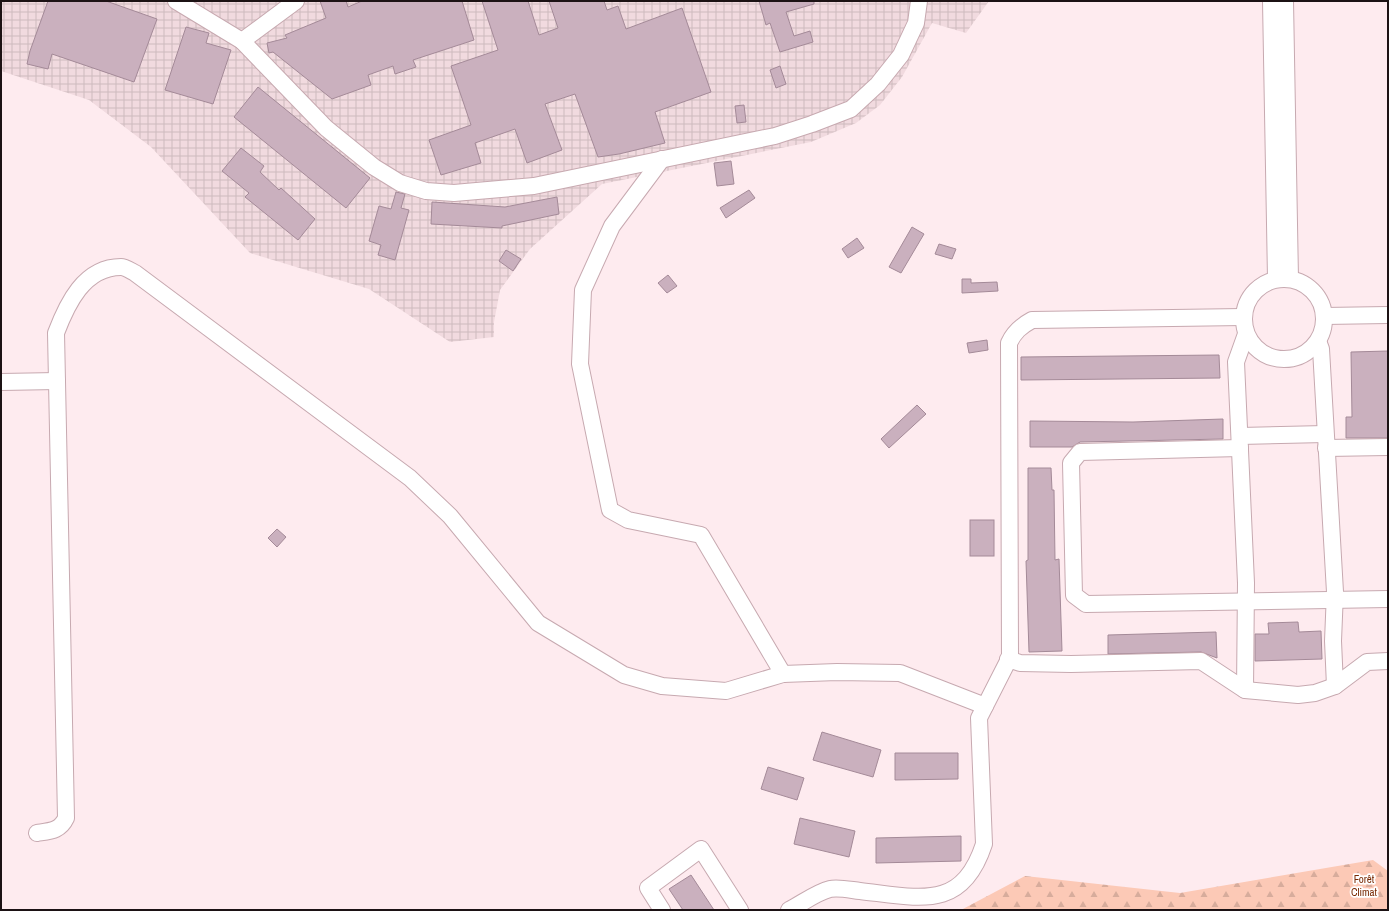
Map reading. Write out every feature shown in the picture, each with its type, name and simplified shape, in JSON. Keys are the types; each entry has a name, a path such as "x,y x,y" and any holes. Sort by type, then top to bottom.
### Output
{"lane":[{"path":"176,1 242,41 326,128 374,167 400,183 426,191 454,193 534,186 775,136 851,109 878,84 901,55 916,23 919,1"},
{"path":"242,41 296,1"},
{"path":"1271,1 1283,279"},
{"path":"1283,279 1285,1"},
{"path":"662,159 612,226 583,290 580,364 610,510 628,520 701,535 783,674"},
{"path":"37,833 57,830 63,825 66,818 56,333 65,310 86,280 96,273 122,267 135,272 410,478 450,516 538,623 624,675 662,686 726,691 783,674 837,672 900,673 985,706"},
{"path":"1283,279 1306,284 1315,293 1322,304 1324,316 1323,329 1318,341 1309,350 1298,357 1285,359 1272,357 1259,351 1249,341 1244,328 1243,317 1247,300 1255,289 1267,281 1283,279"},
{"path":"1324,316 1388,315"},
{"path":"789,910 830,889 857,890 931,901 940,900 964,888 976,866 984,844 978,718 1008,659 1008,343 1012,336 1022,326 1032,320 1243,317"},
{"path":"1245,690 1246,602 1236,362 1246,334"},
{"path":"1318,341 1322,349 1335,600 1333,641 1335,686"},
{"path":"1,382 57,381"},
{"path":"1388,447 1326,441 1240,442 1080,452 1071,463 1074,595 1086,604 1388,599"},
{"path":"1008,659 1020,663 1071,664 1201,661 1245,690 1298,695 1315,693 1335,686 1367,662 1388,661"},
{"path":"662,910 648,888 701,849 740,910"}],"shaded area":[{"path":"1,1 989,1 966,33 932,23 902,77 880,105 856,123 811,142 602,184 530,249 500,290 494,322 494,337 450,342 369,289 250,253 151,147 89,100 1,71"}],"green space":[{"name":"Forêt Climat","path":"1373,860 1388,871 1388,910 961,910 1025,876 1180,893"}],"building":[{"path":"48,1 106,1 157,19 134,82 52,54 48,69 27,64 30,51"},
{"path":"320,1 346,1 348,7 362,1 462,1 474,40 413,60 416,67 395,74 393,66 368,75 371,85 332,99 273,52 269,53 267,43 287,38 285,35 326,18"},
{"path":"482,1 528,1 539,35 558,28 549,1 604,1 607,10 618,6 626,29 682,8 711,92 655,112 665,143 619,154 598,157 575,94 545,104 562,150 527,163 515,129 475,143 481,163 441,175 429,140 471,125 451,66 498,50"},
{"path":"759,1 814,1 814,4 786,12 794,36 810,31 813,42 780,52 770,23 766,25"},
{"path":"186,27 209,33 206,43 231,50 213,104 165,90"},
{"path":"780,66 786,84 776,88 770,70"},
{"path":"258,87 370,178 346,208 234,117"},
{"path":"744,105 746,122 737,123 735,106"},
{"path":"241,148 264,166 260,172 279,190 281,188 315,219 298,240 245,197 249,193 222,171"},
{"path":"731,161 734,184 717,186 714,163"},
{"path":"749,190 755,198 726,218 720,208"},
{"path":"396,192 405,194 401,208 409,210 395,260 378,255 381,245 369,241 379,206 391,209"},
{"path":"557,197 559,214 502,226 502,228 431,224 432,202 505,207"},
{"path":"912,227 924,234 901,273 889,267"},
{"path":"857,238 864,248 848,258 842,249"},
{"path":"939,244 956,249 952,259 935,254"},
{"path":"506,250 521,259 513,271 499,261"},
{"path":"668,275 677,286 667,293 658,283"},
{"path":"962,279 971,279 971,283 997,282 998,291 962,293"},
{"path":"987,340 988,350 969,353 967,343"},
{"path":"1388,351 1388,438 1346,438 1346,417 1352,417 1351,352"},
{"path":"1219,355 1220,378 1021,380 1021,357"},
{"path":"917,405 926,414 889,448 881,439"},
{"path":"1223,419 1223,439 1080,442 1072,447 1030,447 1030,421 1133,422"},
{"path":"1028,468 1051,468 1052,490 1054,490 1055,560 1059,559 1062,651 1029,652 1026,561 1028,560"},
{"path":"970,520 994,520 994,556 970,556"},
{"path":"277,529 286,537 277,547 268,538"},
{"path":"1298,622 1299,632 1321,631 1322,659 1255,661 1255,634 1269,634 1268,623"},
{"path":"1216,632 1217,658 1201,652 1108,654 1108,635"},
{"path":"822,732 881,750 873,777 813,760"},
{"path":"895,753 958,753 958,779 895,780"},
{"path":"768,767 804,778 797,800 761,789"},
{"path":"800,818 855,831 849,857 794,844"},
{"path":"961,836 961,861 876,863 876,838"},
{"path":"691,875 714,910 683,910 669,889"}]}
